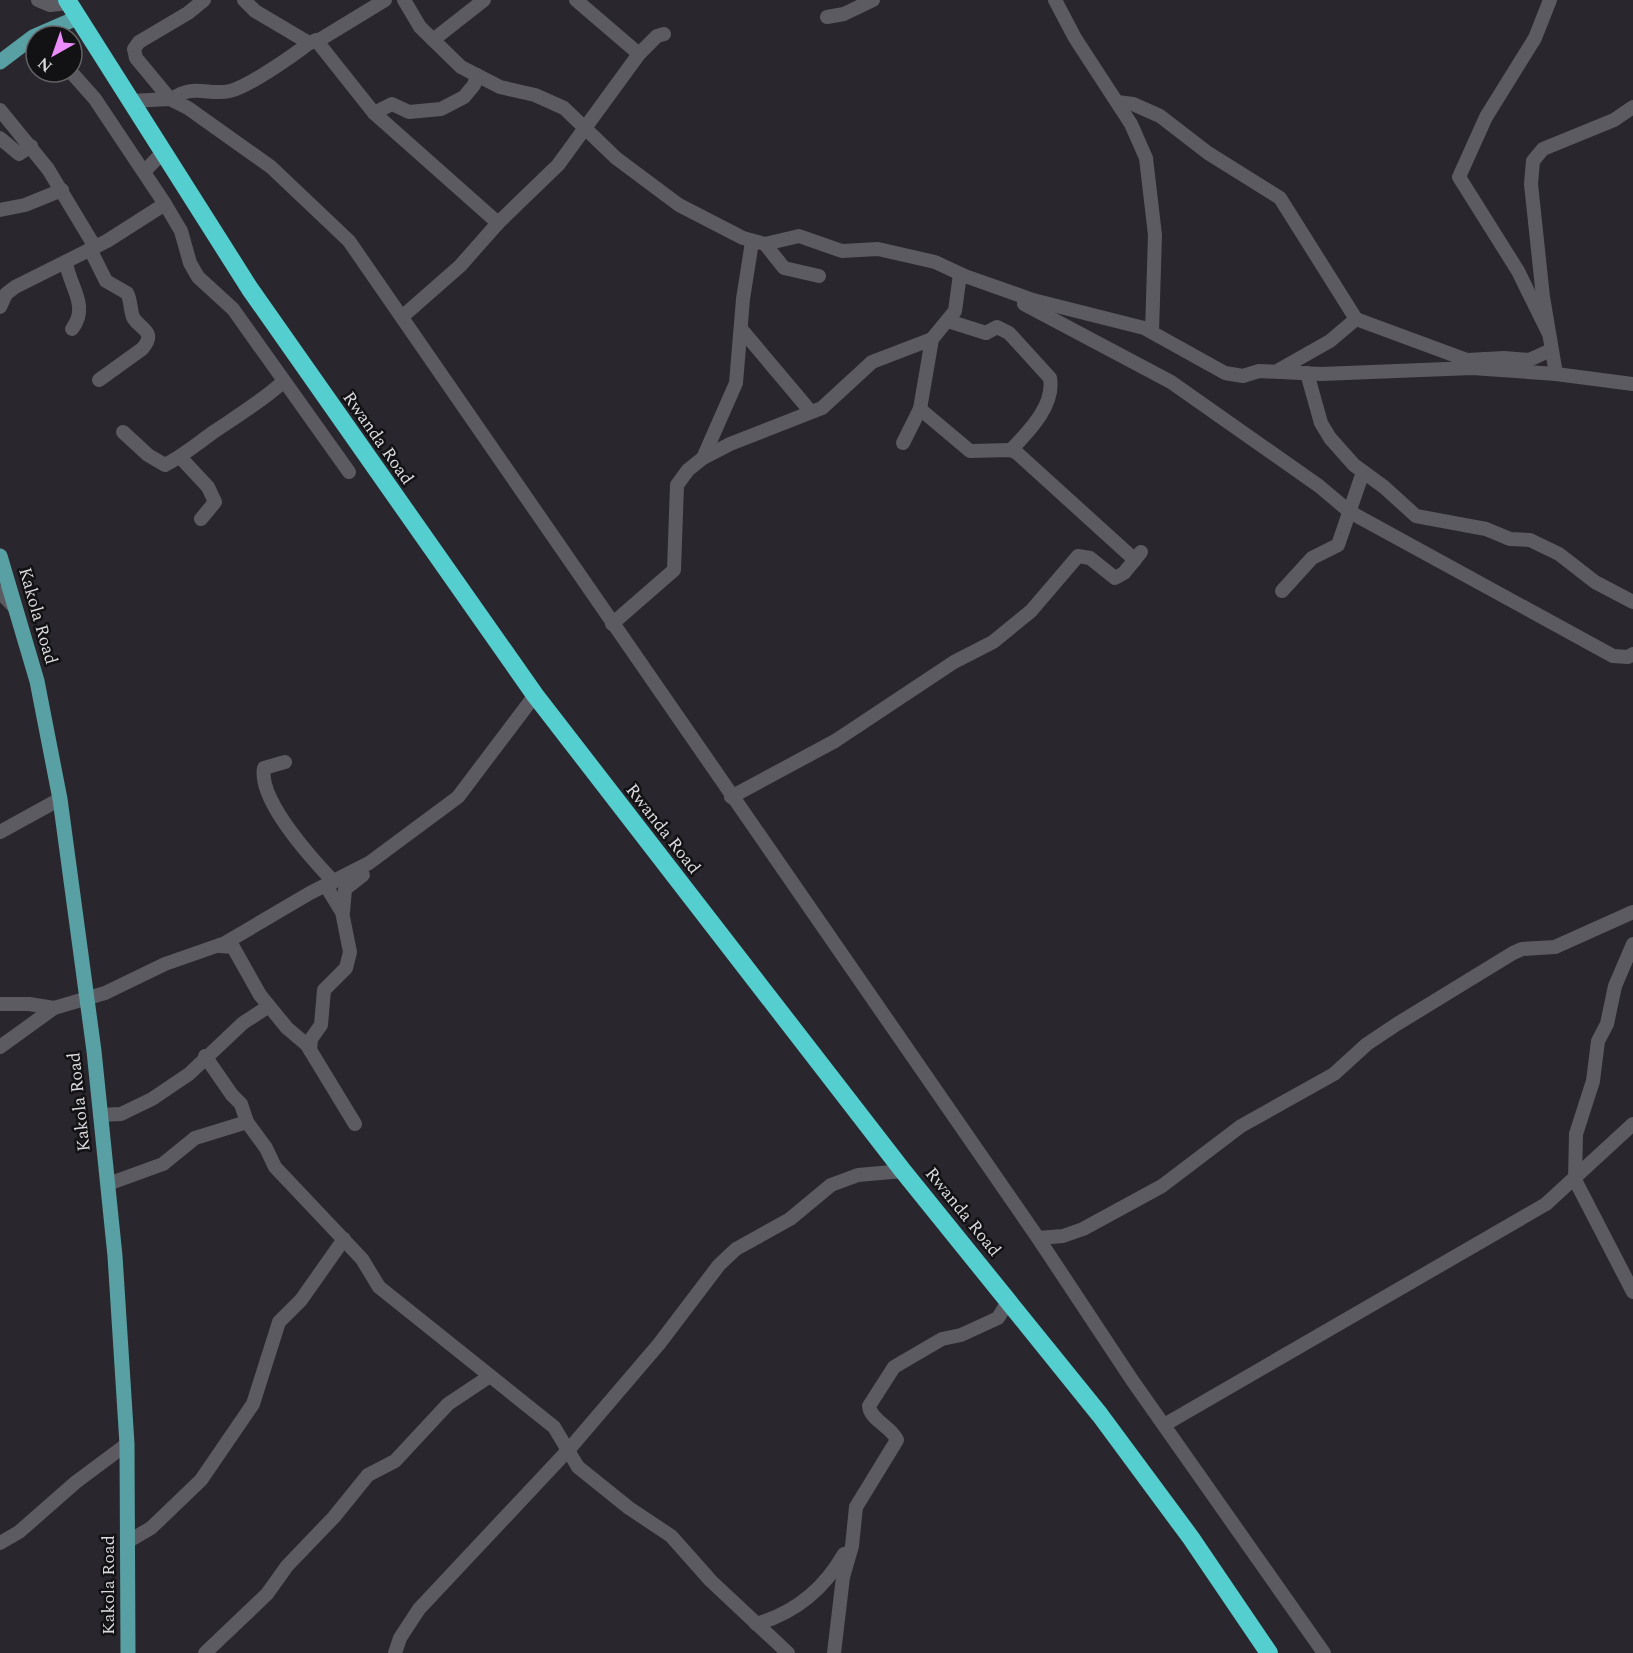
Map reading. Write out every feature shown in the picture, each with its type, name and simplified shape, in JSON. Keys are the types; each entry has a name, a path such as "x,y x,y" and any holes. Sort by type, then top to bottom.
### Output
{"highway":[{"name":"Rwanda Road","path":"72,6 162,153 256,299 535,695 903,1171 1100,1415 1191,1538 1269,1653"}],"main road":[{"path":"51,24 72,6"},
{"path":"0,62 24,45"},
{"name":"Kakola Road","path":"0,556 37,681 60,799 100,1115 115,1256 127,1444 128,1653"}],"street":[{"path":"38,0 50,5 72,6"},
{"path":"204,0 188,14 139,42 134,49 136,58 171,99 271,167 349,241 403,316 731,797 1038,1238 1164,1425 1324,1653"},
{"path":"244,0 255,11 313,42 374,113 498,223"},
{"path":"130,101 171,99 188,91 237,89 385,0"},
{"path":"404,0 420,27 461,67 500,87 550,100 564,108 616,158 679,205 758,243 784,268 819,276"},
{"path":"433,40 484,0"},
{"path":"576,0 639,54"},
{"path":"827,17 844,14 873,0"},
{"path":"1055,0 1075,38 1131,124 1146,158 1152,200 1155,264 1152,332"},
{"path":"1548,332 1518,271 1459,177 1486,117 1535,38 1550,0"},
{"path":"403,316 460,266 498,223 558,165 639,54 657,36 664,34"},
{"path":"374,113 392,104 409,112 434,112 464,97 474,85 477,75"},
{"path":"82,84 95,99 165,204 181,231 190,263 198,277 233,309 349,472"},
{"path":"1117,102 1133,104 1160,116 1208,153 1280,198 1356,319 1467,360 1529,360 1551,350"},
{"path":"1556,374 1548,332 1532,208 1533,161 1544,148 1614,120 1633,108"},
{"path":"0,110 31,146 62,190 106,281 127,293 134,319 147,329 147,344 99,380"},
{"path":"392,128 409,112"},
{"path":"0,138 18,154 31,146"},
{"path":"144,172 162,153"},
{"path":"0,210 25,205 62,190"},
{"path":"0,307 3,295 92,248 165,204"},
{"path":"758,243 799,236 842,251 889,250 935,262 963,275 1032,308 1171,382 1254,439 1350,512 1613,656 1628,657 1633,654"},
{"path":"703,458 736,383 743,299 758,243"},
{"path":"66,262 79,297 78,319 72,329"},
{"path":"612,624 674,570 677,484 688,470 703,458 829,403 872,362 932,339 948,321 958,303 963,275"},
{"path":"963,275 1042,302 1089,316 1121,321 1152,332 1225,374 1243,376 1259,371 1307,373 1472,369 1556,374 1633,384"},
{"path":"1274,372 1330,341 1356,319"},
{"path":"948,321 986,333 997,327 1009,333 1050,378 1049,394 1042,412 1011,450"},
{"path":"742,330 811,412"},
{"path":"903,443 920,409 932,339"},
{"path":"1307,373 1321,423 1330,438 1363,472 1384,487 1416,516 1486,529 1510,539 1530,540 1559,554 1595,582 1633,602"},
{"path":"123,432 140,449 162,464 180,456 259,403 283,382"},
{"path":"731,797 835,741 954,662 993,642 1031,611 1078,556 1090,558 1115,578 1138,556 1068,502 1022,457 1011,450 970,452 920,409"},
{"path":"180,456 212,494 215,502 201,519"},
{"path":"1282,591 1312,558 1338,545 1363,472"},
{"path":"0,592 15,608"},
{"path":"0,1047 54,1008 105,993 165,964 219,946 373,861 458,797 535,695"},
{"path":"285,762 264,768 266,783 286,825 330,884 343,917 350,952 348,963 337,979 324,990 321,1025 311,1039 310,1050"},
{"path":"0,832 60,799"},
{"path":"343,917 345,889 362,877 373,861"},
{"path":"1038,1238 1063,1236 1083,1229 1162,1186 1241,1126 1334,1074 1367,1044 1434,1000 1513,953 1522,949 1555,947 1633,912"},
{"path":"1633,944 1615,986 1607,1024 1598,1041 1593,1080 1576,1134 1575,1180 1633,1292"},
{"path":"219,946 233,948 260,995 310,1050 355,1124"},
{"path":"0,1004 29,1004 54,1008"},
{"path":"100,1115 121,1114 141,1105 189,1074 205,1056 243,1023 269,1006"},
{"path":"205,1056 241,1104 247,1122 282,1176 344,1239 372,1272 382,1289 554,1427 567,1451 584,1472 629,1508 671,1536 756,1624 788,1653"},
{"path":"108,1184 163,1164 195,1138 247,1122"},
{"path":"1164,1425 1546,1204 1575,1180 1633,1124"},
{"path":"394,1653 400,1638 419,1609 567,1451 659,1344 719,1265 736,1250 790,1219 831,1185 858,1175 903,1171"},
{"path":"127,1542 152,1528 207,1471 253,1404 279,1322 301,1300 344,1239"},
{"path":"834,1653 843,1577 852,1542 852,1524 861,1496 897,1443 894,1434 868,1408 891,1371 942,1339 961,1335 998,1318 1008,1302"},
{"path":"205,1653 274,1586 287,1566 329,1523 368,1475 395,1461 448,1404 490,1376"},
{"path":"0,1543 27,1526 76,1482 127,1444"},
{"path":"756,1624 788,1612 812,1595 834,1571 852,1542"}]}
